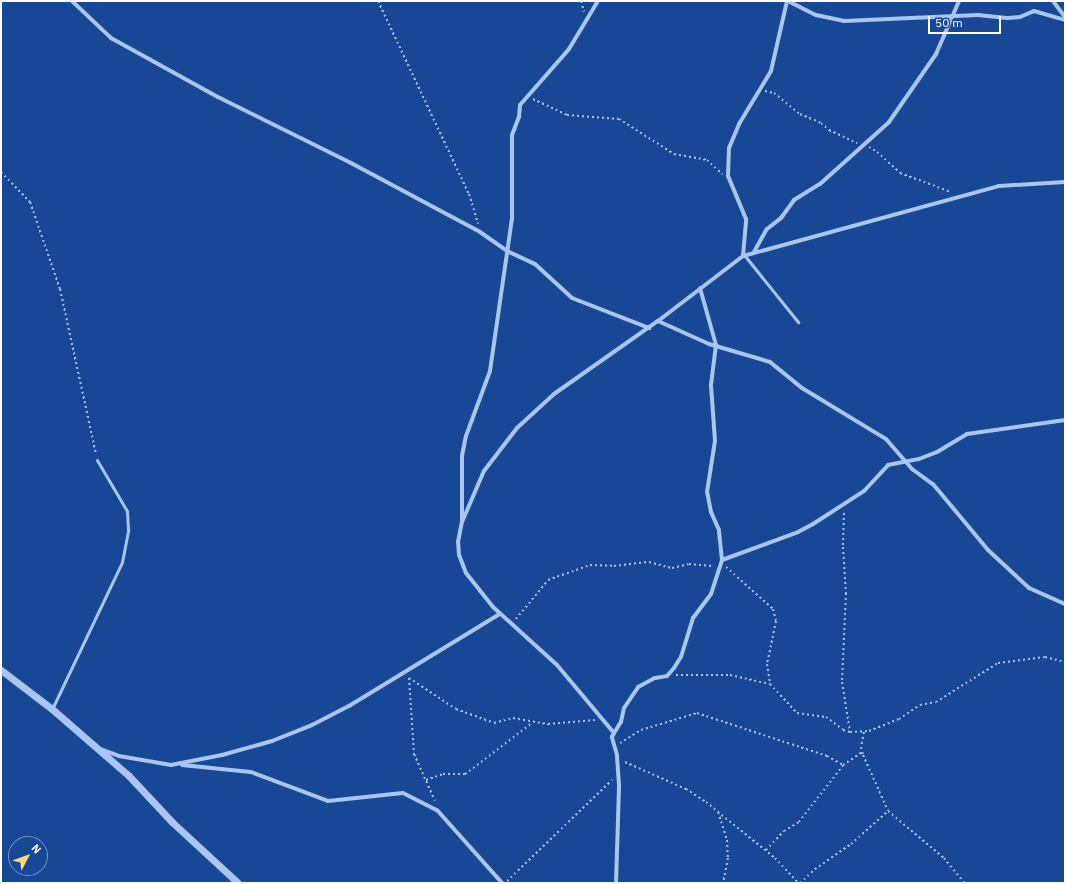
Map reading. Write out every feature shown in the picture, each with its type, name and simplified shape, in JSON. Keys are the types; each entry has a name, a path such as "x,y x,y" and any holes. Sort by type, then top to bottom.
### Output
{"street":[{"path":"72,1 111,38 218,97 351,163 480,232 507,251 535,264 572,298 648,328"},
{"path":"598,1 570,49 520,106 510,146 513,196 507,251 490,371 466,436 462,456 462,522 458,542 459,555 477,588 500,614 557,665 614,733"},
{"path":"744,256 746,219 728,176 729,148 739,124 761,90 771,71 787,1 816,15 844,21 952,16 1007,18 1020,17 1034,10 1065,20"},
{"path":"754,252 764,233 781,218 794,200 820,184 889,122 919,81 936,54 959,1"},
{"path":"1053,1 1065,17"},
{"path":"462,522 484,471 517,428 554,394 658,321 744,256 754,252 999,186 1065,182"},
{"path":"616,883 618,760 612,736 621,722 624,708 638,687 655,678 667,676 681,657 693,618 711,594 722,562 720,530 711,512 708,492 715,441 711,385 716,345 700,288"},
{"path":"658,321 716,345 770,362 802,388 886,440 905,461 933,484 988,550 1030,588 1065,604"},
{"path":"722,562 798,532 864,491 888,465 937,452 967,434 1065,420"},
{"path":"171,765 222,755 272,741 312,725 500,614"},
{"path":"1,670 52,709 94,746 238,883"},
{"path":"94,746 119,756 171,765 251,772 328,801 403,793 437,810 503,883"}],"lane":[{"path":"744,256 798,322"},
{"path":"52,709 122,562 128,530 127,511 97,460"}],"path":[{"path":"378,1 470,194 480,232"},
{"path":"761,90 774,93 800,114 821,123 829,130 877,152 900,174 962,197"},
{"path":"528,96 567,115 619,119 674,154 707,160 723,175 728,176"},
{"path":"1,172 30,202 60,289 97,460"},
{"path":"845,502 843,547 846,599 842,682 850,732"},
{"path":"511,624 538,596 548,580 590,565 626,566 649,562 672,568 689,564 709,567 722,562 773,609 776,622 767,664 770,684"},
{"path":"667,676 730,675 770,684 797,713 826,717 850,732 864,732 899,720 920,706 936,702 998,663 1045,657 1065,662"},
{"path":"408,669 410,678 414,754 426,780 437,810"},
{"path":"410,678 456,709 482,720 494,723 513,718 532,723 548,724 602,719"},
{"path":"615,746 641,730 697,713 827,756 843,766"},
{"path":"426,780 443,774 465,774 532,723"},
{"path":"864,732 862,752 888,811 944,858 964,883"},
{"path":"766,850 784,830 799,822 843,766 862,752"},
{"path":"618,760 686,790 718,811 739,831 766,850 799,883 815,869 851,844 888,811"},
{"path":"503,883 607,786 618,772"},
{"path":"718,811 727,840 728,858 723,883"}]}
